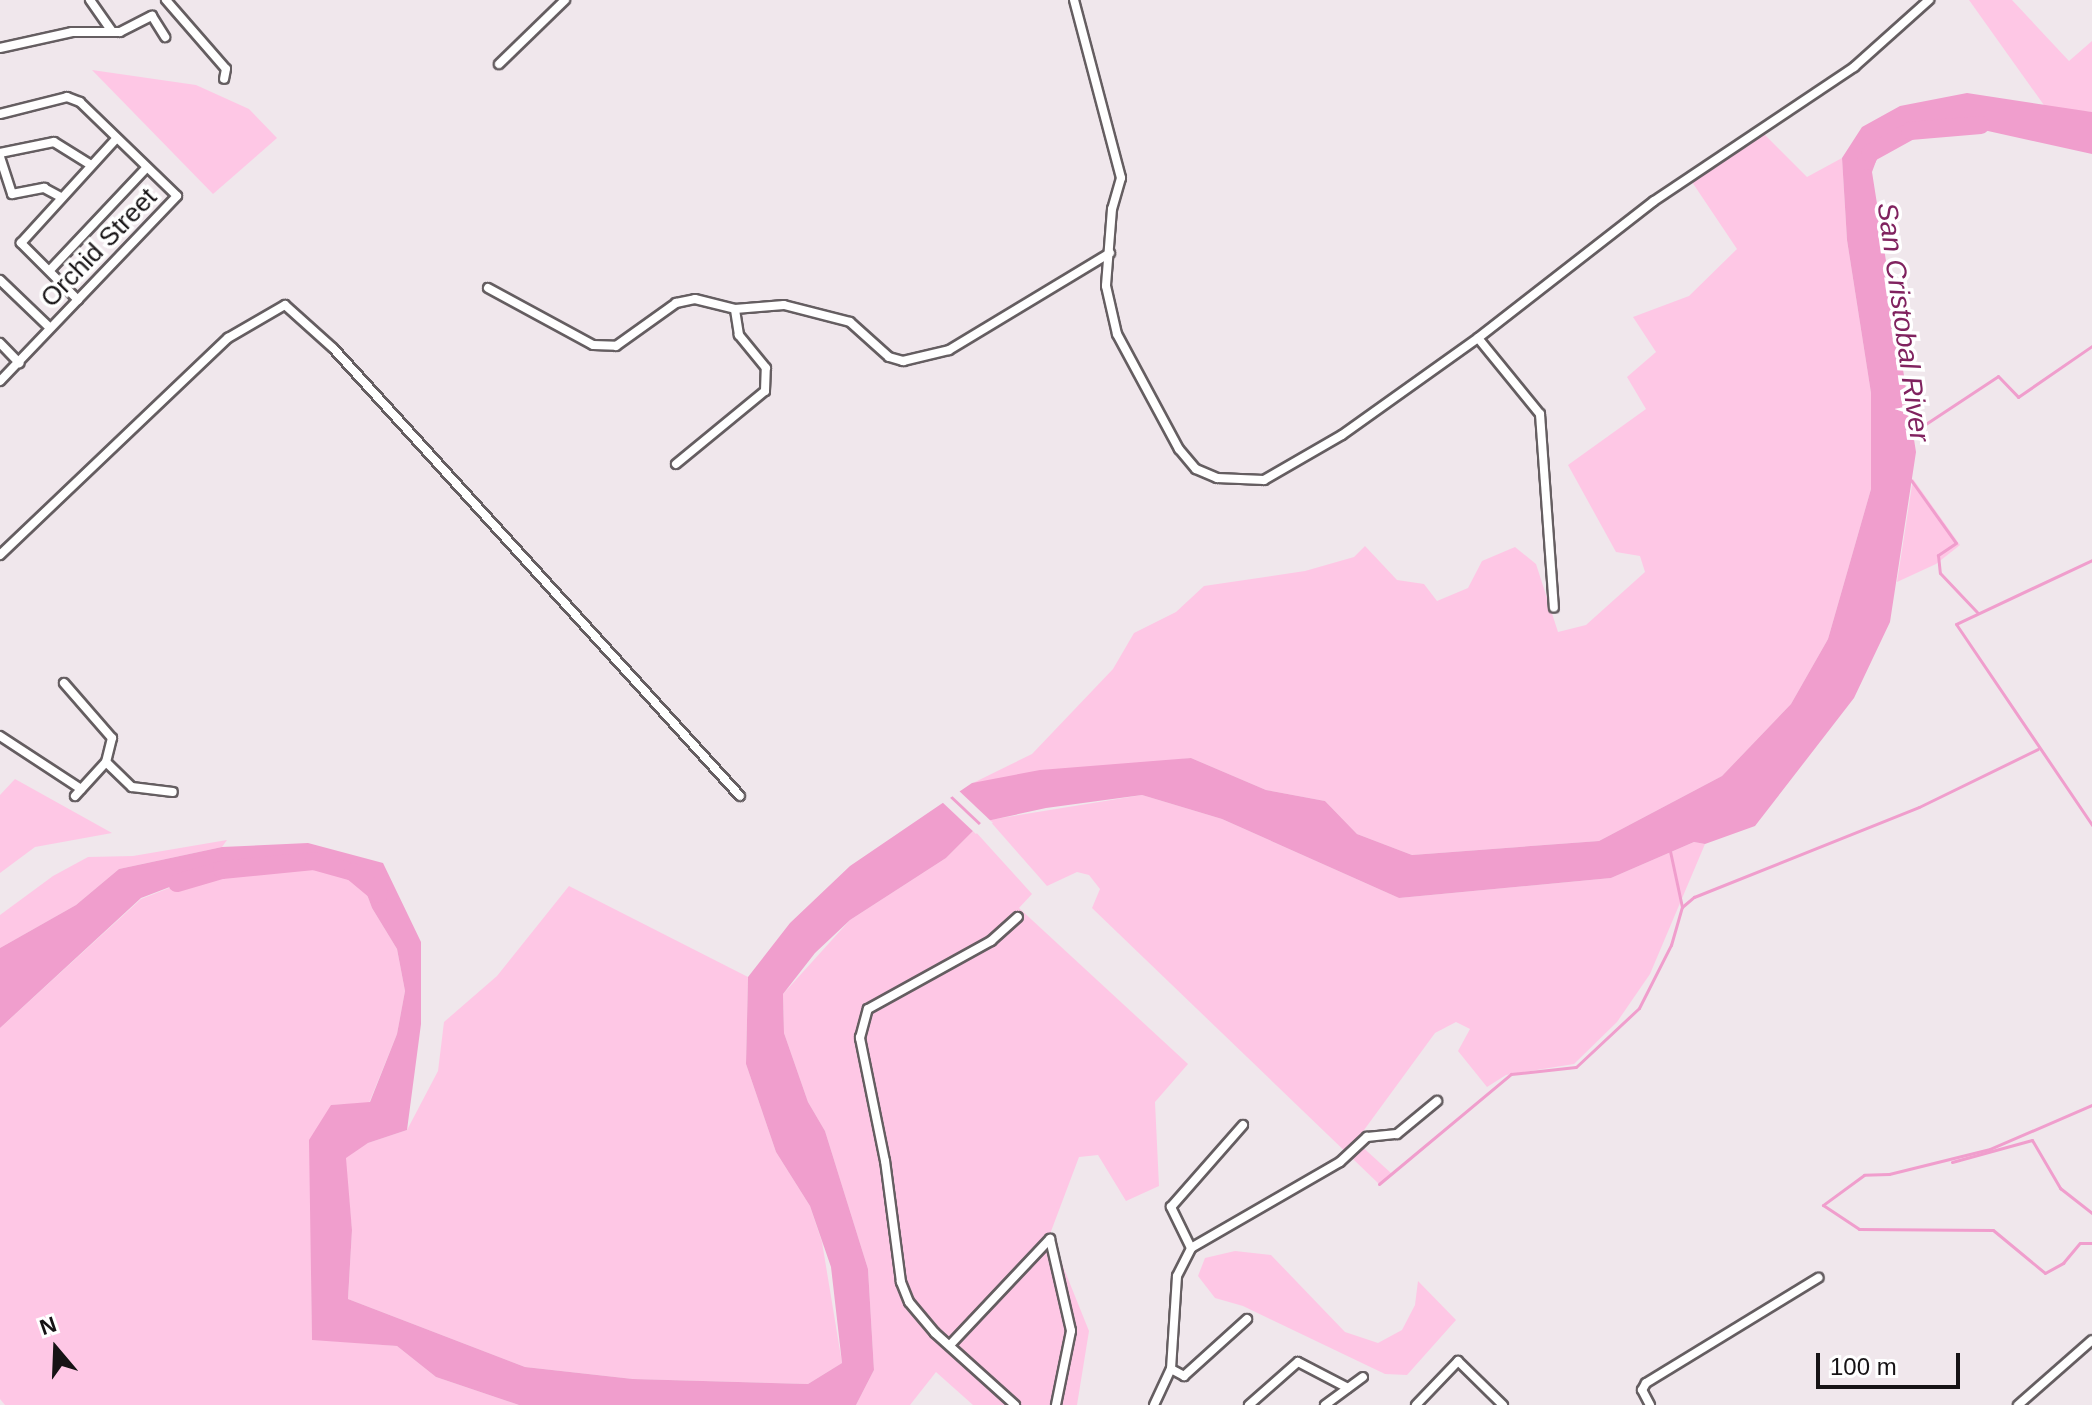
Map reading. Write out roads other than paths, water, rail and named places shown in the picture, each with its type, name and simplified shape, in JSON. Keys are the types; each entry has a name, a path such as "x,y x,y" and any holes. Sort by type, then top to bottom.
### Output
{"street":[{"path":"90,0 112,31"},
{"path":"166,0 226,69 224,79"},
{"path":"499,64 565,0"},
{"path":"1074,0 1121,178 1112,209 1106,286 1117,334 1179,449 1196,469 1217,478 1264,480 1282,474 1478,338 1654,201 1854,67 1929,0"},
{"path":"0,48 72,32 132,29 155,16 165,37"},
{"path":"0,114 67,97 80,102 147,167 50,270"},
{"path":"78,300 21,243 117,138"},
{"path":"61,197 44,188 12,194 0,155 54,142 91,165"},
{"name":"Orchid Street","path":"0,381 177,196 147,167"},
{"path":"488,288 593,345 607,347 676,303 695,299 735,309 784,305 824,315 850,322 889,357 922,359 949,350 1110,253"},
{"path":"0,280 50,328"},
{"path":"0,555 228,338 285,305 333,348 740,796"},
{"path":"676,464 765,391 768,382 766,368 739,335 735,309"},
{"path":"1478,338 1540,414 1554,607"},
{"path":"0,343 19,363"},
{"path":"0,736 78,792 106,762 112,738 64,683"},
{"path":"106,762 132,787 173,792"},
{"path":"1015,1405 909,1302 901,1282 885,1161 860,1038 868,1009 991,941 1018,917"},
{"path":"1154,1405 1171,1369 1177,1276 1191,1248 1328,1169 1367,1137 1397,1134 1437,1101"},
{"path":"1191,1248 1171,1207 1243,1125"},
{"path":"950,1345 1050,1239 1071,1331 1056,1405"},
{"path":"1650,1405 1642,1390 1646,1383 1818,1278"},
{"path":"1171,1369 1184,1376 1247,1319"},
{"path":"2018,1405 2092,1340"},
{"path":"1423,1403 1458,1361 1503,1405"},
{"path":"1249,1405 1298,1362 1348,1388"},
{"path":"1325,1405 1363,1377"}],"waterway":[{"name":"San Cristobal River","path":"1866,161 1870,153 1910,131 1981,125"},
{"path":"1912,433 1998,376 2018,397 2092,346"},
{"path":"1911,480 1956,543 1938,555 1940,573 1977,612"},
{"path":"2092,560 1956,624 2092,825"},
{"path":"1682,907 1694,897 1919,807 2038,749"},
{"path":"1379,1184 1511,1074 1576,1067 1639,1008 1671,945 1682,907 1670,851"},
{"name":"San Cristobal River","path":"177,883 222,870 314,861 353,872 379,894"},
{"path":"2092,1105 1990,1149 1889,1174 1864,1175 1823,1205 1859,1229 1993,1230 2045,1273 2063,1263 2080,1243 2092,1243"},
{"path":"1952,1162 2032,1140 2060,1188 2092,1213"}]}
